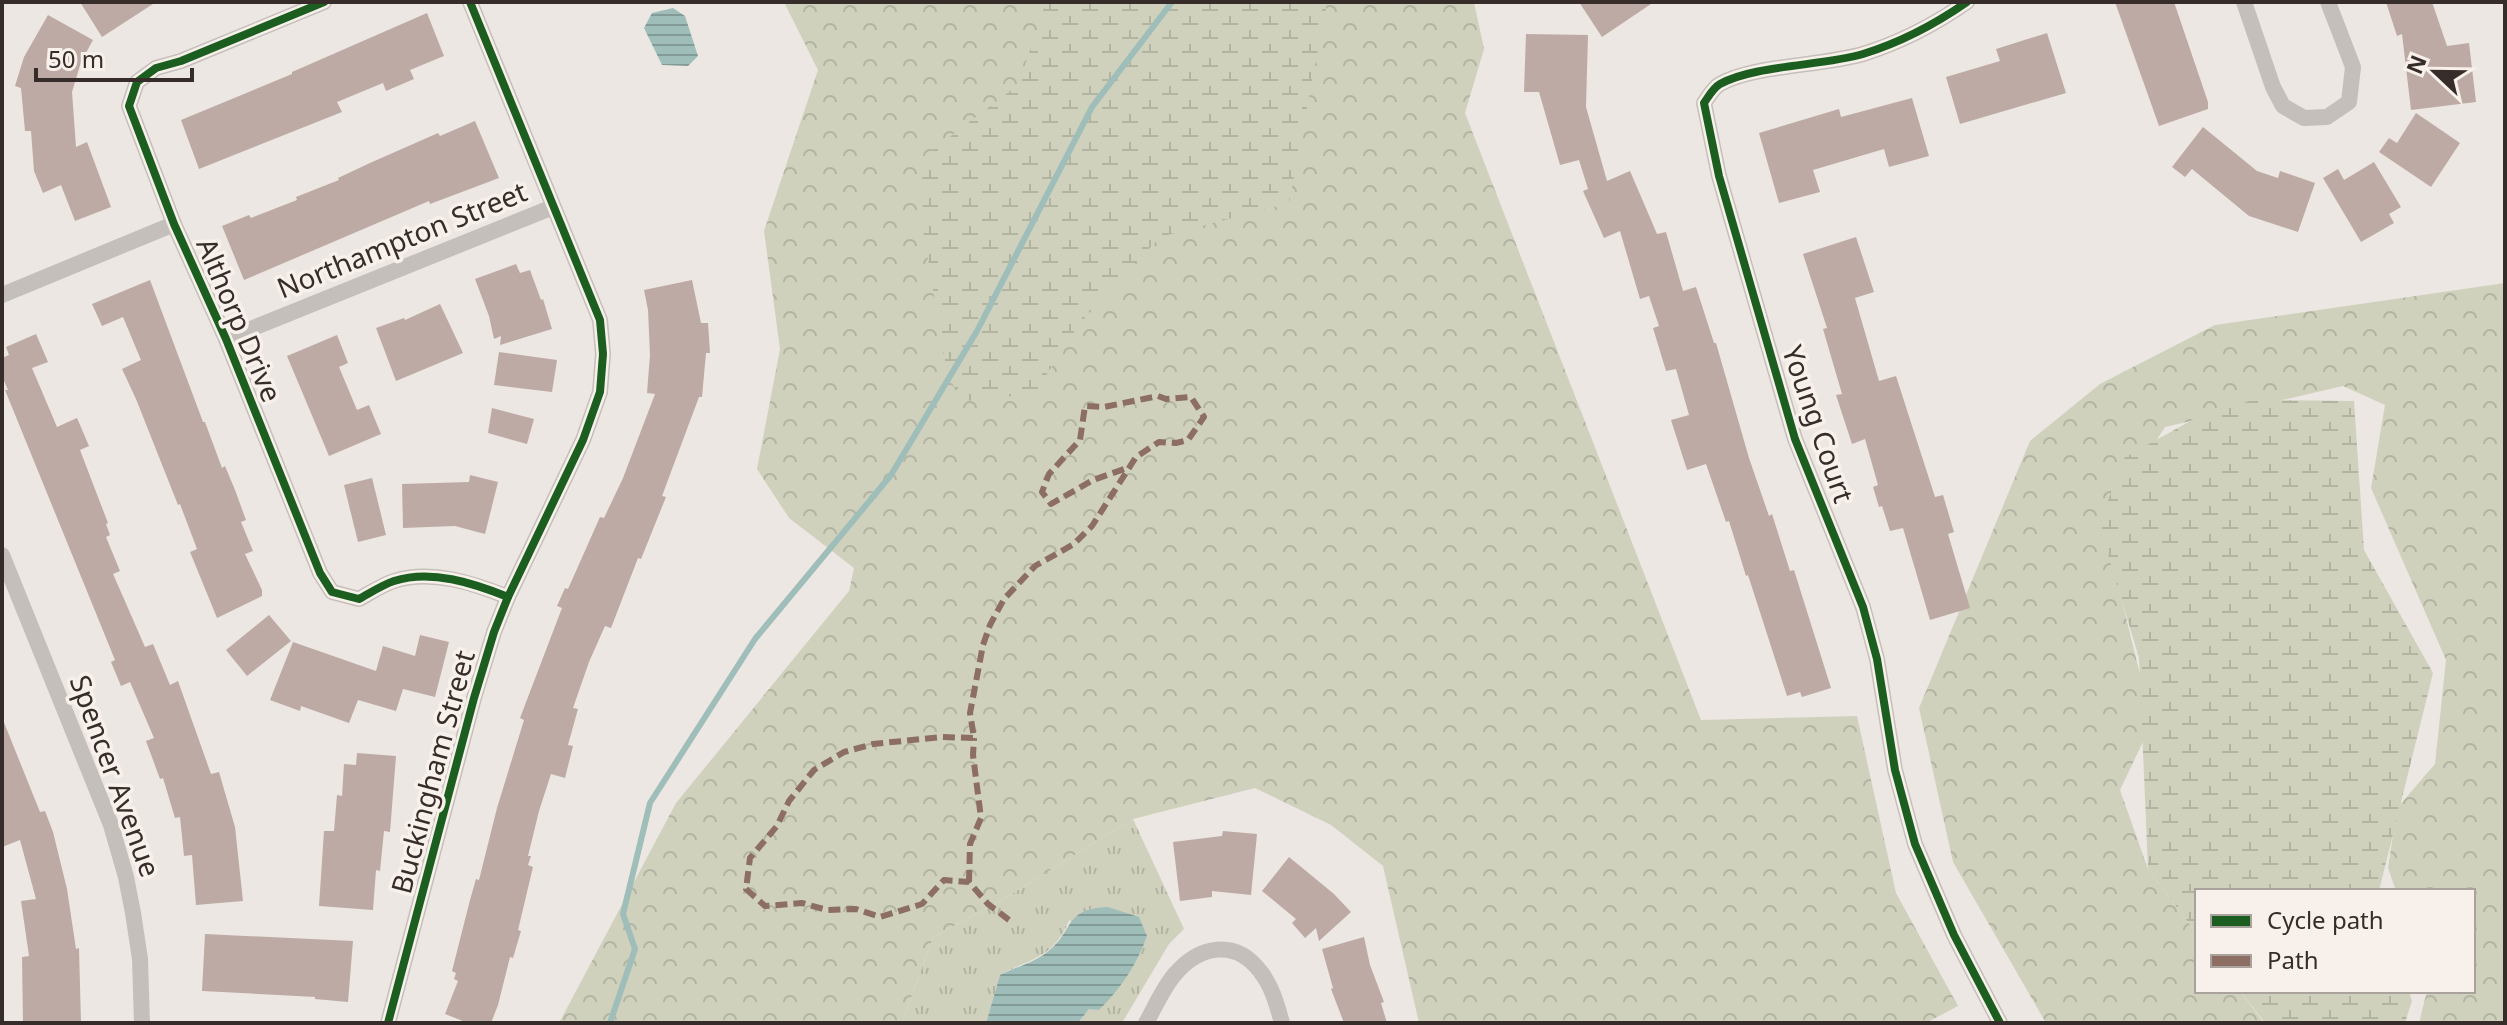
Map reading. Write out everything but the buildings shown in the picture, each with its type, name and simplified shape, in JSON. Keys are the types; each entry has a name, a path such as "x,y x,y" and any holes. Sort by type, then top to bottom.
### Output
{"street":[{"name":"Althorp Drive","path":"324,2 181,61 156,68 137,82 129,106 174,224 226,339 320,573 332,592 359,599 393,581 421,577 483,587 508,597"},
{"name":"Buckingham Street","path":"388,1023 474,698 508,597 577,453 600,392 603,354 600,320 470,2"},
{"name":"Young Court","path":"1967,2 1935,24 1899,42 1860,55 1741,76 1717,85 1704,103 1719,176 1795,439 1863,607 1877,659 1895,770 1915,844 1954,935 2000,1023"},
{"path":"2244,2 2273,87 2283,106 2304,118 2327,117 2349,102 2353,67 2328,2"},
{"name":"Northampton Street","path":"226,339 553,207"},
{"path":"2,295 174,224"},
{"name":"Spencer Avenue","path":"2,555 115,838 133,913 140,959 142,1023"},
{"path":"1146,1023 1181,968 1197,953 1225,948 1243,956 1260,969 1271,989 1282,1023"}],"green space":[{"path":"784,2 1474,2 1484,49 1465,113 1701,720 1857,716 1896,893 1958,1006 1926,1023 1419,1023 1383,866 1331,825 1255,788 1133,819 992,906 933,937 902,1023 559,1023 676,803 849,591 854,568 789,518 757,469 780,349 764,231 818,70"},
{"path":"1047,2 1327,2 1289,203 1160,237 1080,323 1034,394 965,401 948,378 923,230 922,158 1018,85"},
{"path":"2505,283 2505,1023 2419,1023 2426,993 2475,993 2475,889 2395,889 2388,868 2397,808 2435,764 2446,660 2371,488 2385,405 2343,386 2165,427 2103,524 2152,723 2120,790 2148,869 2195,931 2195,993 2242,993 2264,1023 2046,1023 1953,862 1919,708 2030,441 2100,384 2215,325"},
{"path":"2258,400 2354,401 2364,550 2433,673 2379,889 2195,889 2195,931 2148,869 2139,658 2099,525 2124,458 2210,410"},
{"path":"1133,819 1184,929 1169,944 1122,1023 1078,1023 1089,1009 1070,919 1049,950 1000,975 986,1023 902,1023 933,937 992,906"},
{"path":"2242,993 2410,993 2412,1001 2405,1023 2265,1023"}],"water":[{"path":"673,8 685,16 698,56 688,66 662,65 644,28 652,13"},
{"path":"1108,907 1139,917 1147,936 1127,976 1099,1010 1089,1009 1078,1023 986,1023 1000,975 1046,953 1083,912"}],"waterway":[{"path":"610,1023 635,949 623,914 650,803 755,639 891,475 977,331 1092,107 1172,2"}],"marked path":[{"path":"1009,920 988,904 969,882 944,880 922,904 880,917 856,909 827,910 802,903 765,906 746,889 750,858 777,826 789,801 814,770 844,752 873,744 942,737 974,738 970,713 983,645 1004,599 1035,566 1074,544 1092,526 1136,457 1159,442 1188,440 1204,417 1191,397 1166,399 1158,396 1104,407 1085,406 1080,440 1049,474 1042,492 1051,504 1093,480 1127,468"},
{"path":"969,882 970,844 981,818 973,755 974,738"}],"cycle path":[{"path":"324,2 181,61 156,68 137,82 129,106 174,224 226,339 320,573 332,592 359,599 394,581 422,576 452,579 508,597"},
{"path":"388,1023 494,632 583,440 600,392 603,354 600,320 470,2"},
{"path":"1967,2 1917,32 1863,54 1769,69 1734,78 1718,86 1704,103 1719,176 1795,439 1863,607 1877,659 1895,770 1915,844 1954,935 2000,1023"}]}
